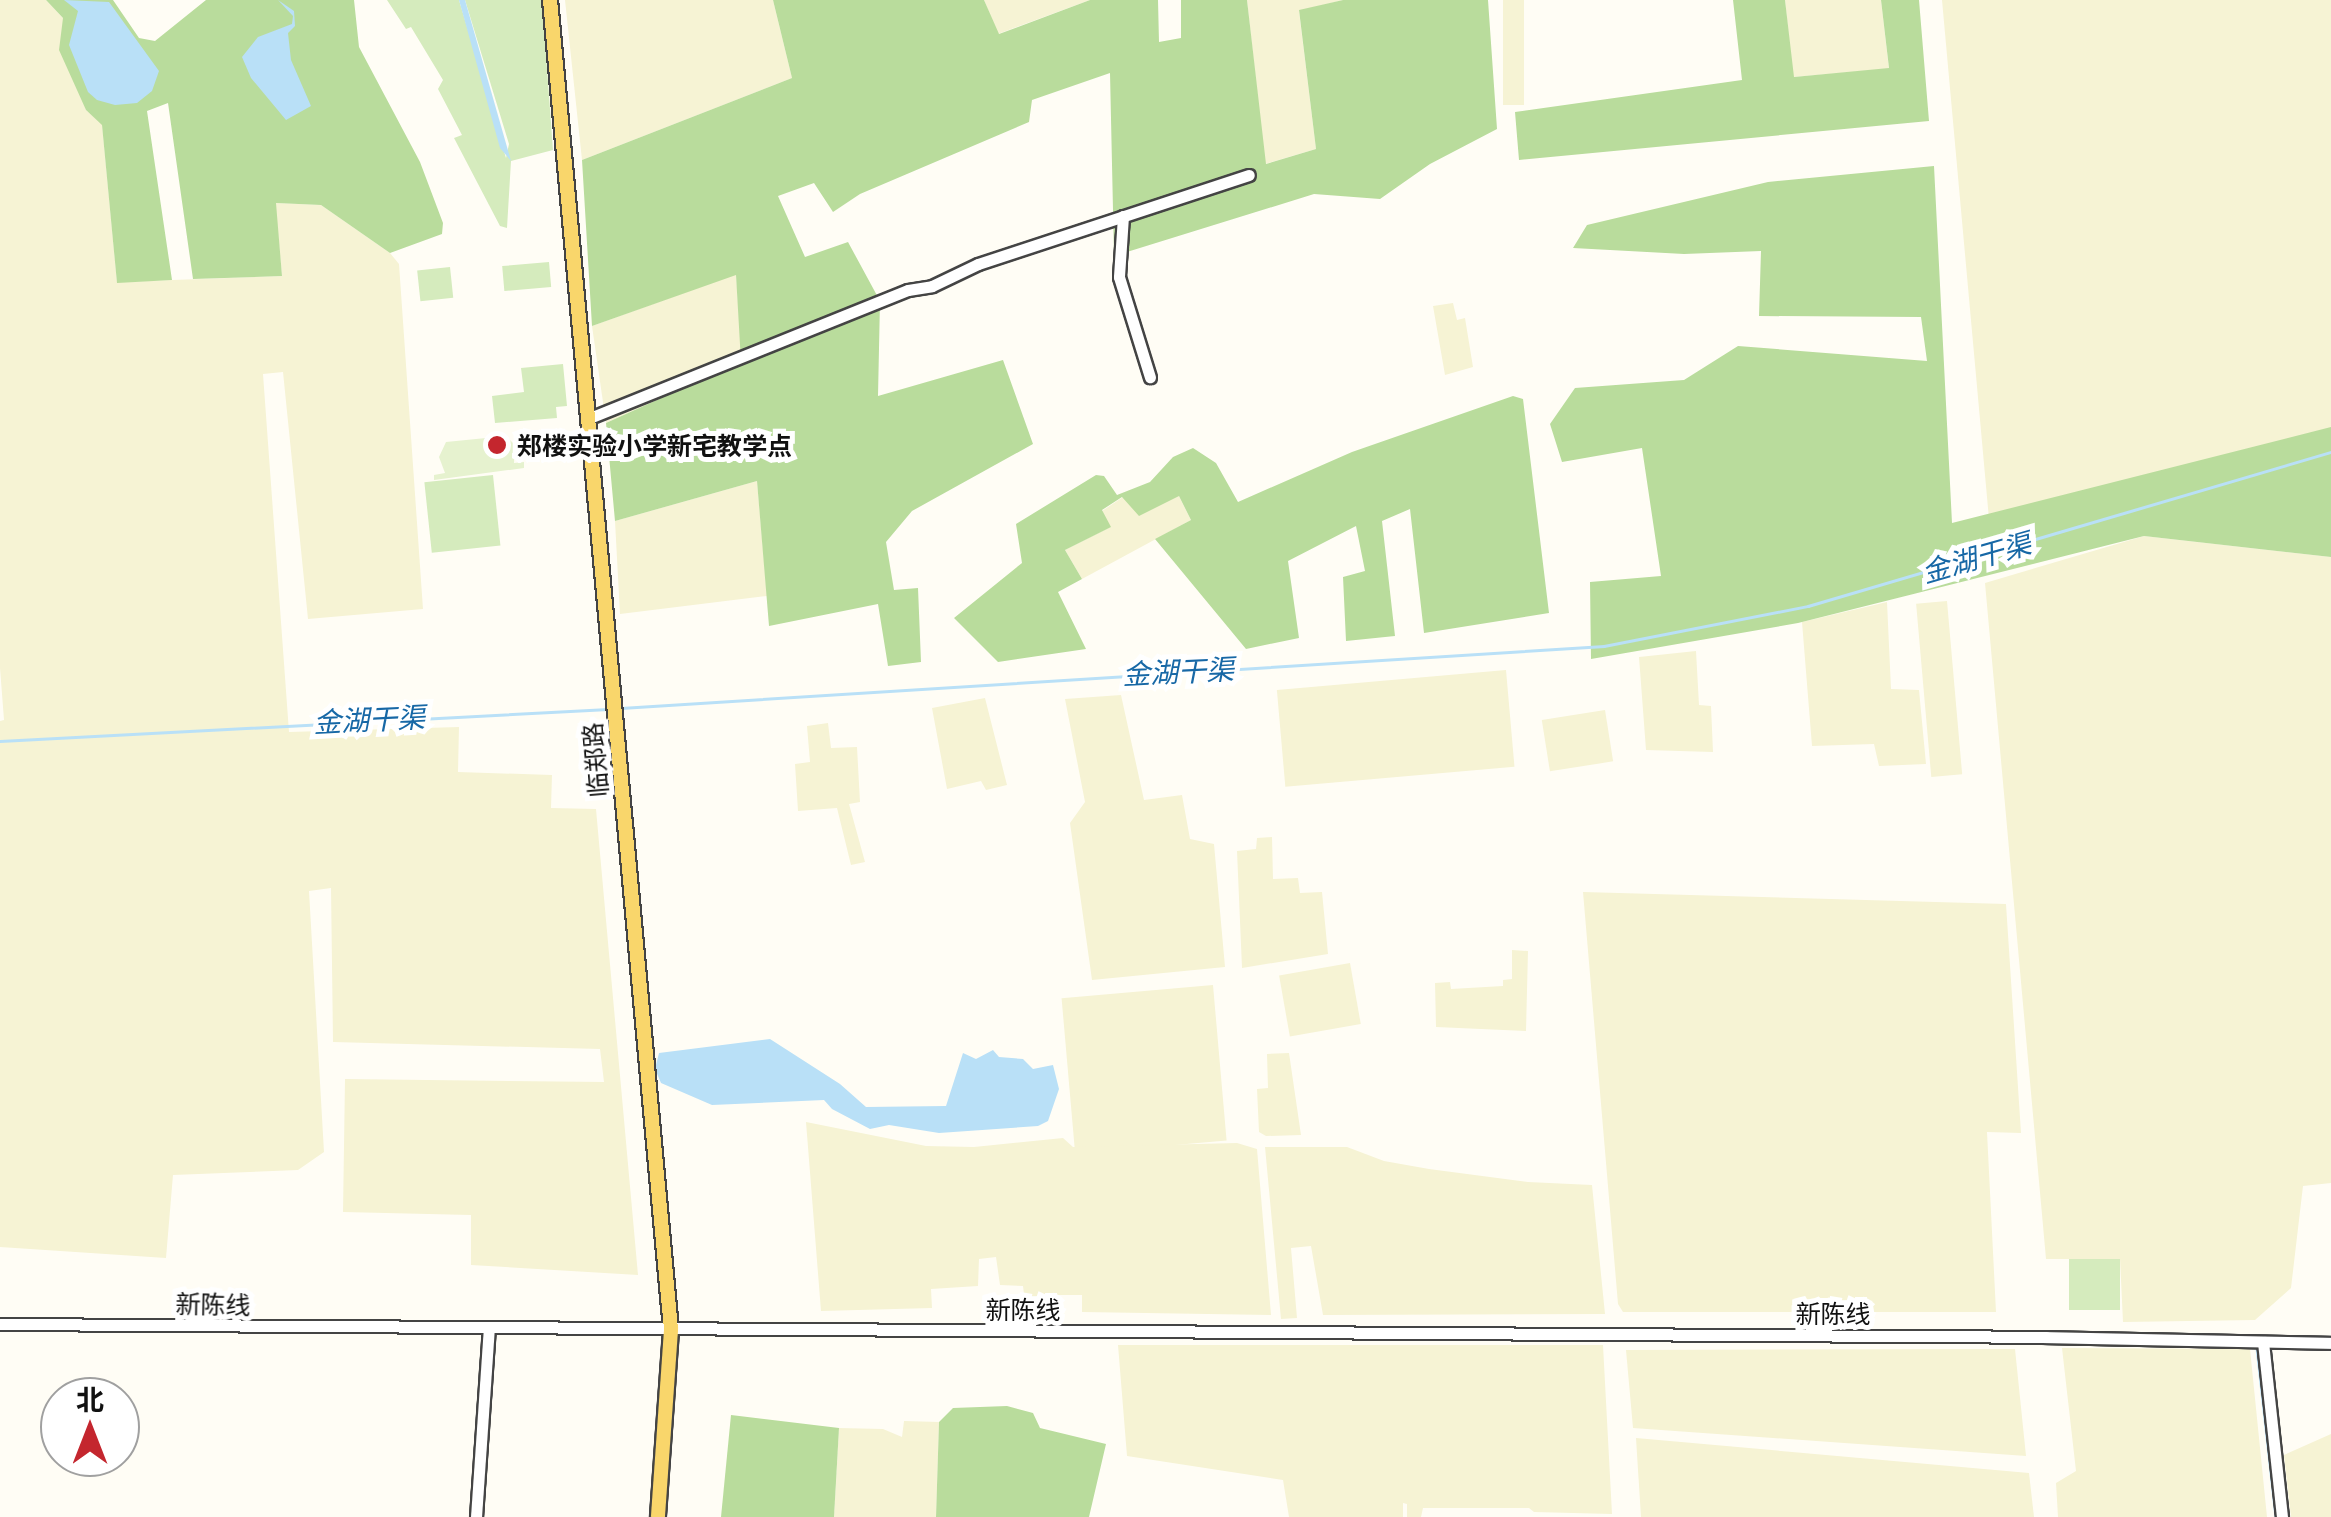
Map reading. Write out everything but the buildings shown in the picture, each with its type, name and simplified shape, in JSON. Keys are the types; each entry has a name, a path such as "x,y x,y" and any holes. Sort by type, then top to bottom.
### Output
{"main road":[{"name":"临郑路","path":"550,0 671,1330 658,1517"}],"street":[{"path":"587,418 908,290 932,286 978,264 1249,176"},
{"path":"1123,216 1119,277 1150,377"},
{"name":"新陈线","path":"0,1324 2046,1337 2331,1343"},
{"path":"476,1517 488,1328"},
{"path":"2263,1342 2282,1517"}],"shaded area":[{"path":"0,0 46,0 63,18 86,110 102,124 117,282 282,276 275,203 321,205 390,253 399,264 423,609 308,619 283,372 263,374 289,732 459,727 458,772 552,775 551,808 596,809 638,1275 471,1265 471,1215 343,1212 345,1079 604,1082 600,1049 333,1042 331,888 309,891 324,1152 298,1170 173,1175 166,1258 0,1247 0,721 4,720 0,668"},
{"path":"565,0 773,0 792,78 582,160"},
{"path":"984,0 1090,0 998,34"},
{"path":"1247,0 1343,0 1299,11 1316,149 1265,164"},
{"path":"1503,0 1524,0 1524,105 1503,105"},
{"path":"1785,0 1881,0 1889,69 1793,77"},
{"path":"1942,0 2331,0 2331,428 1989,519"},
{"path":"736,274 742,362 606,423 592,326"},
{"path":"1453,303 1457,320 1465,318 1473,367 1445,375 1433,306"},
{"path":"757,481 767,596 620,614 615,521"},
{"path":"1179,496 1191,520 1082,579 1065,550 1110,527 1102,511 1123,497"},
{"path":"2144,536 2331,557 2331,1183 2303,1186 2291,1288 2255,1320 2123,1322 2120,1259 2046,1259 1985,583"},
{"path":"1947,601 1962,774 1931,777 1916,604"},
{"path":"1887,602 1891,689 1919,690 1926,764 1879,766 1874,744 1812,746 1802,622"},
{"path":"1696,651 1699,705 1711,706 1713,752 1646,750 1639,657"},
{"path":"1506,670 1514,767 1285,787 1277,690"},
{"path":"1121,695 1144,800 1182,795 1190,839 1214,844 1225,967 1092,980 1070,823 1085,802 1065,699"},
{"path":"985,698 1007,785 986,790 981,781 947,789 932,708"},
{"path":"1605,710 1613,761 1550,771 1542,720"},
{"path":"828,723 831,748 857,747 860,802 849,804 865,862 851,865 837,808 798,811 795,764 810,762 807,726"},
{"path":"1272,837 1273,879 1298,878 1300,893 1322,892 1328,954 1242,968 1237,851 1256,849 1257,838"},
{"path":"1583,892 2006,904 2021,1133 1987,1132 1996,1312 1623,1312 1618,1304"},
{"path":"1512,950 1528,951 1526,1031 1436,1027 1435,983 1450,982 1451,989 1503,986 1503,980 1512,979"},
{"path":"1350,963 1361,1024 1290,1037 1279,976"},
{"path":"1213,985 1227,1140 1075,1154 1062,998"},
{"path":"1289,1053 1301,1135 1266,1136 1259,1132 1257,1089 1268,1088 1267,1054"},
{"path":"806,1122 926,1146 974,1147 1063,1138 1073,1147 1237,1143 1257,1149 1271,1315 1082,1312 1082,1295 1056,1295 1056,1315 1026,1311 1023,1286 1000,1285 996,1257 979,1259 978,1286 931,1289 932,1308 821,1311"},
{"path":"1265,1147 1347,1147 1384,1161 1429,1169 1528,1182 1592,1185 1605,1314 1323,1315 1311,1246 1291,1248 1297,1318 1281,1319"},
{"path":"1118,1345 1603,1345 1612,1514 1534,1512 1529,1508 1423,1508 1421,1517 1407,1517 1407,1504 1403,1503 1403,1517 1289,1517 1283,1480 1127,1456"},
{"path":"2062,1348 2250,1349 2267,1517 2058,1517 2056,1483 2076,1471"},
{"path":"2015,1349 2026,1456 1633,1428 1626,1350"},
{"path":"904,1421 939,1422 936,1517 834,1517 839,1428 883,1429 902,1437"},
{"path":"2331,1434 2331,1517 2291,1517 2284,1455"},
{"path":"1636,1438 2029,1473 2034,1517 1641,1517"}],"green space":[{"path":"46,0 113,0 139,38 155,41 206,0 354,0 359,47 420,162 443,223 442,234 390,253 321,205 276,203 282,276 193,279 168,103 147,111 172,280 117,283 102,125 86,110 59,50 63,18"},
{"path":"387,0 459,0 506,158 509,144 465,0 542,0 553,150 511,161 507,228 500,226 454,138 462,135 438,89 443,80 411,27 406,29"},
{"path":"773,0 984,0 999,34 1090,0 1158,0 1159,42 1181,38 1181,0 1247,0 1266,164 1316,149 1299,10 1343,0 1488,0 1497,129 1430,164 1380,199 1314,194 1114,256 1110,73 1032,100 1029,122 860,194 833,212 814,183 778,196 805,257 848,242 880,301 878,396 1003,360 1033,444 912,511 886,542 894,590 918,588 921,662 888,666 878,604 769,626 757,481 615,521 606,423 741,362 736,275 592,326 582,160 792,78"},
{"path":"1733,0 1785,0 1794,77 1889,68 1881,0 1919,0 1929,121 1519,160 1515,112 1742,80"},
{"path":"1934,166 1952,523 2331,427 2331,557 2144,536 1798,623 1591,659 1590,582 1661,576 1642,448 1562,462 1550,424 1575,388 1684,380 1738,346 1927,361 1921,317 1759,316 1761,251 1684,254 1573,248 1587,225 1768,182"},
{"path":"549,262 551,287 504,291 502,266"},
{"path":"450,267 453,298 420,301 417,270"},
{"path":"563,364 567,406 556,407 557,418 495,423 492,396 524,392 521,368"},
{"path":"1513,396 1523,399 1549,613 1424,633 1410,509 1382,521 1395,636 1346,641 1343,577 1365,571 1356,526 1288,561 1299,638 1246,649 1155,539 1191,520 1179,496 1139,516 1122,497 1102,510 1111,527 1065,550 1082,579 1058,592 1086,649 998,662 954,618 1022,563 1016,524 1096,475 1104,476 1117,495 1150,482 1173,457 1193,448 1216,463 1238,502 1352,452"},
{"path":"506,436 515,445 514,463 524,462 524,468 434,480 434,475 445,473 439,457 446,442"},
{"path":"493,475 500,546 432,553 424,482"},
{"path":"2069,1259 2120,1259 2120,1310 2069,1310"},
{"path":"1007,1406 1033,1413 1040,1428 1106,1444 1089,1517 936,1517 939,1422 953,1408"},
{"path":"731,1415 839,1428 834,1517 721,1517"}],"water":[{"path":"64,0 109,2 159,71 152,91 137,103 115,105 97,100 88,92 69,45 78,11"},
{"path":"278,0 294,11 295,26 288,33 291,60 311,106 286,120 251,78 242,57 258,37 292,24 293,16"},
{"path":"459,0 465,0 511,161 500,148"},
{"path":"770,1039 840,1084 866,1107 946,1106 963,1053 976,1059 993,1050 999,1057 1023,1059 1033,1069 1053,1065 1059,1089 1048,1121 1038,1126 939,1133 889,1125 870,1129 832,1109 824,1100 712,1105 661,1083 655,1069 659,1053"}],"waterway":[{"name":"金湖干渠","path":"621,708 1604,646 1808,606 2331,452"},
{"name":"金湖干渠","path":"0,741 608,709"},
{"path":"2257,1348 2276,1517"}],"place":[{"name":"郑楼实验小学新宅教学点","path":"497,445"}]}
